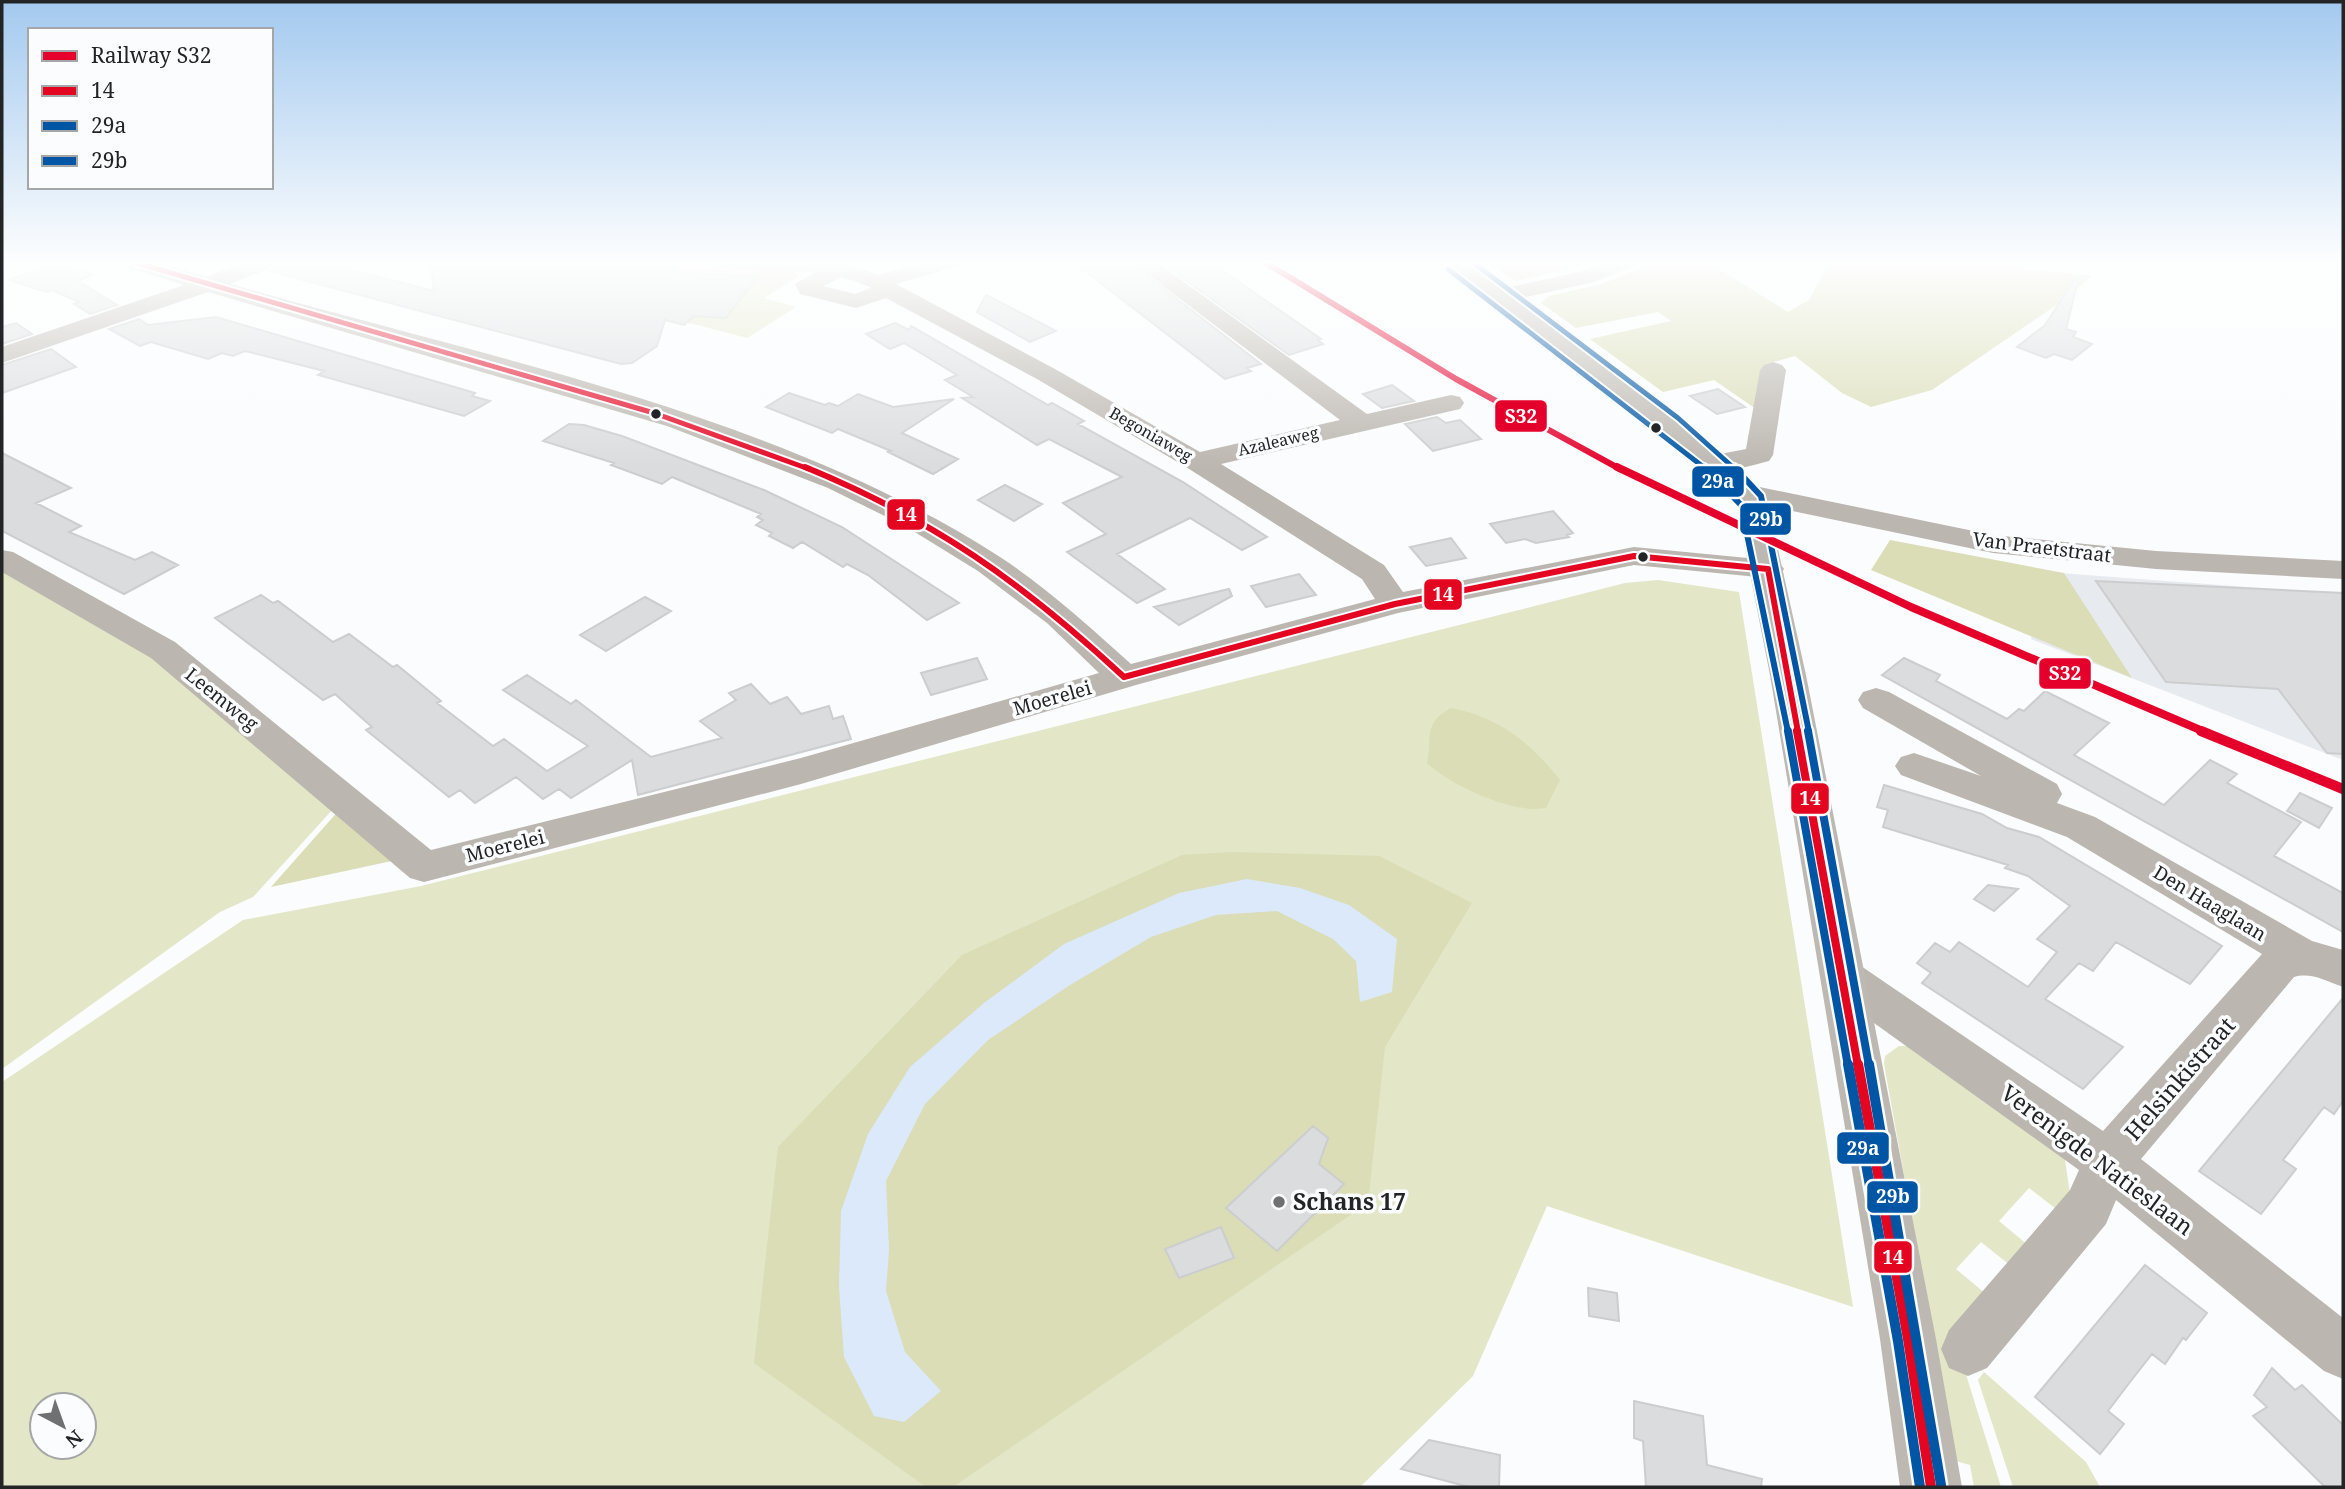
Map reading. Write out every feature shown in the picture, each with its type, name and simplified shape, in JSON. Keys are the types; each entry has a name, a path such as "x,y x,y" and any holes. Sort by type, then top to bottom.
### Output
{"main road":[{"path":"1544,330 1715,463 1745,493 1755,511 1843,977 1908,1339 1931,1487"}],"street":[{"path":"2,355 73,330"},
{"path":"367,330 670,416 825,473 911,517 1016,584 1090,641 1124,677"},
{"name":"Begoniaweg","path":"965,330 1196,461 1373,572 1395,604"},
{"name":"Azaleaweg","path":"1236,330 1360,422"},
{"path":"1715,463 1759,455 1773,370"},
{"name":"Azaleaweg","path":"1196,461 1451,403"},
{"name":"Van Praetstraat","path":"1745,493 1993,544 2156,561 2343,570"},
{"name":"Moerelei","path":"424,867 801,771 1124,677 1395,604 1633,556 1658,556 1768,569"},
{"name":"Leemweg","path":"2,559 163,650 424,867"},
{"name":"Den Haaglaan","path":"1876,700 2043,795 2081,827"},
{"name":"Den Haaglaan","path":"1914,766 2081,827 2323,963"},
{"name":"Helsinkistraat","path":"1968,1349 2088,1208 2108,1162 2279,964 2323,963"},
{"name":"Verenigde Natieslaan","path":"1843,977 2108,1162 2343,1352"}],"shaded area":[{"path":"2046,572 2343,594 2343,760 2031,639"}],"green space":[{"path":"719,330 759,330 747,338"},
{"path":"1628,330 2019,330 1932,390 1871,407 1842,393 1795,356 1767,364 1756,409 1714,380 1663,392 1590,339"},
{"path":"1890,540 2064,573 2132,678 1871,570"},
{"path":"2,559 163,650 343,798 253,897 220,912 2,1069"},
{"path":"1658,580 1739,592 1853,1307 1547,1206 1473,1376 1360,1487 2,1487 2,1082 243,920 421,886 1625,583"},
{"path":"1451,708 1499,725 1537,754 1560,780 1546,808 1517,807 1483,796 1451,781 1427,763 1432,725"},
{"path":"341,808 401,859 271,887"},
{"path":"1231,852 1379,856 1472,903 1385,1047 1368,1203 953,1487 926,1487 754,1363 778,1147 962,955 1182,855"},
{"path":"1899,1046 1910,1046 2063,1147 2071,1200 2060,1212 2029,1188 1999,1221 2029,1246 2011,1266 1981,1242 1956,1269 1986,1294 1959,1352 2001,1487 1974,1487 1970,1465 1956,1461 1884,1064 1885,1056"},
{"path":"1984,1372 2086,1462 2100,1487 2013,1487 1978,1380"}],"water":[{"path":"1247,879 1300,888 1349,905 1397,939 1392,992 1360,1002 1356,961 1333,939 1277,911 1216,915 1151,937 1070,985 988,1040 925,1104 886,1181 889,1250 886,1291 905,1352 941,1391 904,1422 874,1416 844,1357 839,1287 841,1211 868,1134 910,1067 984,1003 1064,944 1179,893"}],"building":[{"path":"2,330 27,330 32,334 2,344"},
{"path":"112,330 262,330 475,393 472,396 490,401 464,416 318,375 324,371 245,351 233,356 222,353 208,359 151,342 140,346"},
{"path":"494,330 662,330 657,346 632,363 621,364"},
{"path":"875,330 919,330 1048,405 1052,403 1084,421 1078,424 1183,482 1267,537 1242,550 1190,518 1117,554 1165,589 1137,603 1067,552 1106,534 1063,503 1122,477 1049,439 1037,445 962,398 973,397 945,380 957,375 904,343 890,349 866,334"},
{"path":"1010,330 1056,331 1030,342"},
{"path":"1162,330 1218,330 1261,364 1247,368 1251,371 1225,379"},
{"path":"1255,330 1309,330 1321,339 1318,340 1323,344 1289,355"},
{"path":"2038,330 2071,330 2076,332 2073,337 2092,344 2072,360 2054,354 2046,358 2017,347"},
{"path":"51,349 76,367 2,393 2,365"},
{"path":"1392,385 1414,401 1382,408 1363,394"},
{"path":"1718,389 1745,407 1717,414 1690,396"},
{"path":"789,393 825,405 829,403 838,406 858,394 893,407 954,399 902,433 958,459 933,474 888,452 891,451 838,429 832,433 766,407"},
{"path":"1437,417 1446,423 1460,420 1481,439 1433,451 1405,424"},
{"path":"569,424 584,425 622,436 764,490 842,527 959,603 927,620 868,575 847,564 843,567 802,542 793,548 769,536 772,533 756,525 763,520 757,517 761,514 672,477 662,484 611,465 614,463 543,441"},
{"path":"2,453 71,488 36,503 81,526 69,532 135,560 152,552 178,565 124,594 2,531"},
{"path":"1005,485 1042,504 1014,521 978,500"},
{"path":"1553,511 1573,533 1567,535 1569,537 1536,543 1525,539 1506,543 1490,524"},
{"path":"1451,538 1466,558 1426,566 1410,547"},
{"path":"1299,574 1316,595 1266,607 1251,586"},
{"path":"2096,581 2343,593 2343,754 2327,753 2278,689 2166,682"},
{"path":"1229,589 1232,596 1179,625 1154,607"},
{"path":"261,595 273,603 278,601 333,642 349,634 393,667 397,665 441,701 437,703 493,746 504,739 547,771 588,746 503,690 527,675 571,704 576,700 651,757 722,738 700,721 736,700 729,693 751,684 770,704 787,697 801,714 829,706 833,719 843,716 851,739 638,795 632,760 571,798 559,789 543,799 516,777 475,803 460,790 449,797 366,730 372,727 335,694 323,700 215,618"},
{"path":"645,597 671,611 606,651 580,635"},
{"path":"977,658 987,679 931,695 921,673"},
{"path":"1904,658 1940,675 1936,681 2007,719 2019,709 2024,711 2045,691 2109,723 2074,755 2164,805 2210,760 2237,774 2227,783 2301,822 2274,856 2343,893 2343,932 1882,675"},
{"path":"1884,785 1982,814 2007,828 2039,837 2222,946 2190,984 2116,942 2093,971 2079,963 2045,999 2123,1047 2083,1089 1922,983 1931,973 1917,963 1935,943 1950,952 1959,942 2028,987 2057,952 2037,939 2070,906 2028,876 2005,868 2008,865 1883,827 1888,810 1877,807"},
{"path":"2300,793 2332,808 2319,828 2287,811"},
{"path":"1988,885 2018,889 1994,911 1974,899"},
{"path":"2343,998 2343,1101 2334,1114 2324,1107 2283,1160 2296,1169 2261,1214 2199,1171"},
{"name":"Schans 17","path":"1313,1126 1328,1138 1319,1164 1344,1184 1277,1251 1226,1208"},
{"path":"1221,1227 1234,1258 1179,1278 1165,1249"},
{"path":"2145,1265 2207,1313 2186,1340 2183,1338 2165,1364 2152,1354 2130,1382 2108,1411 2124,1424 2100,1454 2035,1397"},
{"path":"1588,1288 1617,1293 1619,1321 1589,1316"},
{"path":"2272,1368 2295,1390 2302,1385 2343,1425 2343,1487 2325,1487 2253,1416 2267,1407 2254,1395"},
{"path":"1634,1401 1703,1416 1707,1465 1762,1479 1761,1487 1646,1487 1643,1441 1634,1438"},
{"path":"1429,1440 1500,1455 1499,1487 1469,1487 1401,1469"}],"rail line":[{"name":"S32","path":"1376,330 1506,407 1605,461 1740,528 1996,644 2343,789"}],"transit line":[{"name":"14","path":"368,330 712,432 770,453 884,502 938,531 1008,577 1076,632 1124,677"},
{"name":"29a","path":"1528,330 1664,434 1708,471 1741,505 1778,677 1898,1341 1920,1487"},
{"name":"29b","path":"1563,330 1678,418 1723,456 1761,496 1798,673 1918,1337 1941,1485"},
{"name":"14","path":"1124,677 1395,604 1634,556 1768,569"},
{"name":"14","path":"1768,569 1908,1339 1931,1487"}],"place":[{"name":"Schans 17","path":"1279,1202"}]}
